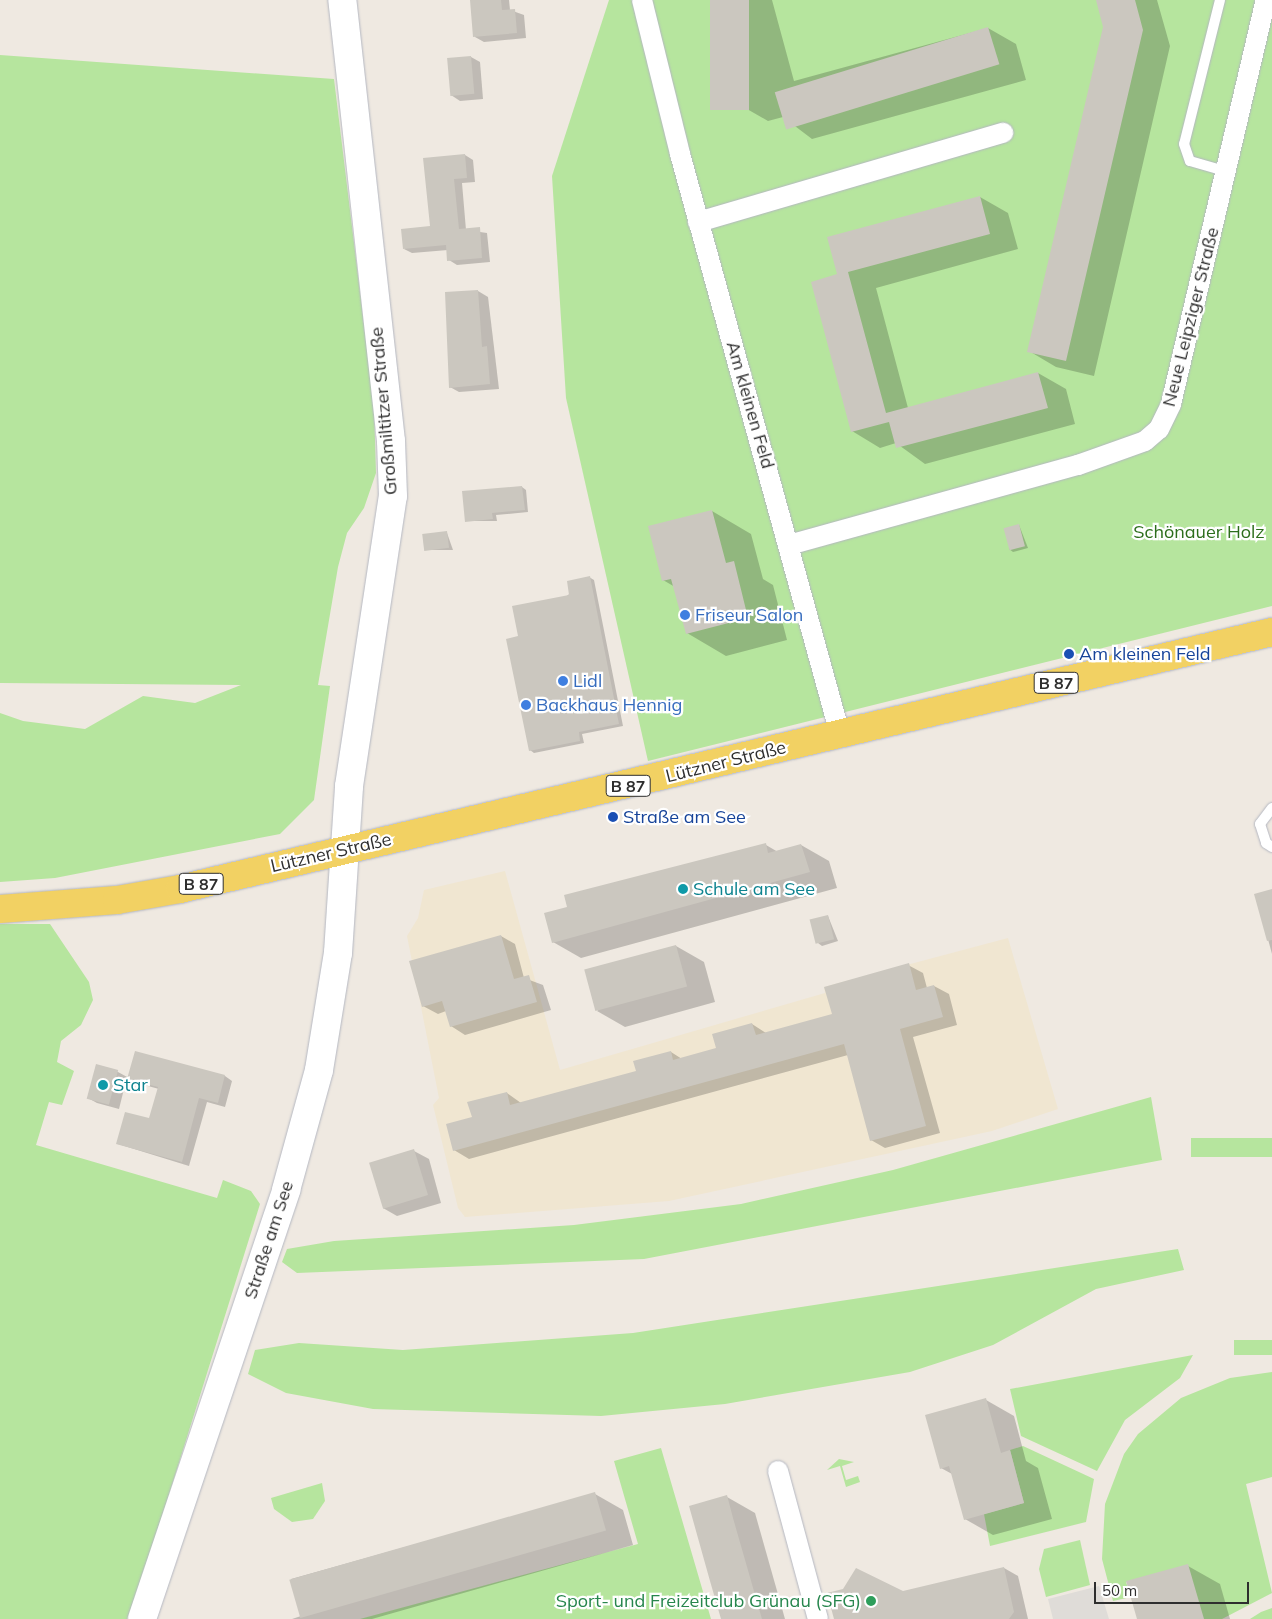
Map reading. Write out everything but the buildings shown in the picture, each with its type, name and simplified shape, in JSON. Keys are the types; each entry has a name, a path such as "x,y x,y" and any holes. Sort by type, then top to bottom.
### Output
{"main road":[{"name":"Lützner Straße","path":"0,910 117,900 347,850 1272,632"}],"street":[{"name":"Großmiltitzer Straße","path":"342,0 391,441 393,496 349,786 347,850"},
{"name":"Am kleinen Feld","path":"642,0 698,222 840,734"},
{"name":"Neue Leipziger Straße","path":"789,545 1024,481 1145,441 1158,429 1171,404 1266,0"},
{"path":"698,222 1003,134"},
{"name":"Straße am See","path":"142,1619 279,1213 319,1070 338,953 347,850"},
{"path":"778,1471 818,1619"}],"lane":[{"path":"1220,0 1184,144 1190,161 1226,171"},
{"path":"1272,808 1260,824 1266,843 1272,846"}],"shaded area":[{"path":"505,871 560,1070 825,993 824,987 1008,938 1058,1109 992,1131 669,1201 465,1217 458,1208 433,1105 439,1098 407,936 418,918 424,890"},
{"path":"1099,1586 1109,1619 1053,1619 1048,1599"}],"green space":[{"name":"Schönauer Holz","path":"609,0 1272,0 1272,606 648,761 566,398 552,176"},
{"path":"0,55 334,79 374,407 376,473 364,508 347,533 338,567 318,685 330,686 314,800 280,834 55,878 0,882 0,713 23,721 85,729 143,696 195,703 241,685 0,683"},
{"path":"0,924 50,924 89,982 93,1000 81,1025 61,1041 57,1062 74,1071 62,1105 49,1102 36,1145 217,1198 223,1180 251,1191 260,1204 130,1619 0,1619"},
{"path":"1151,1097 1162,1160 644,1259 297,1273 282,1262 287,1249 334,1241 574,1225 741,1204 893,1170"},
{"path":"1191,1138 1272,1138 1272,1157 1191,1157"},
{"path":"1178,1249 1184,1270 1096,1289 993,1345 910,1372 725,1404 601,1416 373,1409 286,1393 248,1374 255,1350 299,1343 403,1350 633,1333"},
{"path":"1234,1340 1272,1340 1272,1355 1234,1355"},
{"path":"1193,1355 1180,1378 1125,1420 1097,1471 1021,1436 1010,1389"},
{"path":"1272,1372 1272,1477 1246,1484 1272,1593 1222,1619 1204,1619 1126,1582 1131,1597 1113,1601 1102,1559 1105,1504 1124,1454 1138,1434 1181,1398 1230,1378"},
{"path":"1023,1446 1094,1479 1086,1522 990,1546 984,1514 1024,1503 1010,1450"},
{"path":"661,1448 711,1619 360,1619 638,1544 614,1461"},
{"path":"839,1459 854,1462 842,1466 846,1480 858,1476 860,1482 846,1487 840,1466 827,1470"},
{"path":"322,1483 325,1501 313,1519 292,1522 274,1509 271,1498"},
{"path":"1080,1540 1090,1585 1046,1597 1039,1569 1044,1549"},
{"path":"1272,1608 1272,1619 1250,1619 1261,1612"}],"place":[{"name":"Friseur Salon","path":"685,615"},
{"name":"Am kleinen Feld","path":"1069,654"},
{"name":"Lidl","path":"563,681"},
{"name":"Backhaus Hennig","path":"526,705"},
{"name":"Straße am See","path":"613,817"},
{"name":"Schule am See","path":"683,889"},
{"name":"Star","path":"103,1085"},
{"name":"Sport- und Freizeitclub Grünau (SFG)","path":"871,1601"}]}
